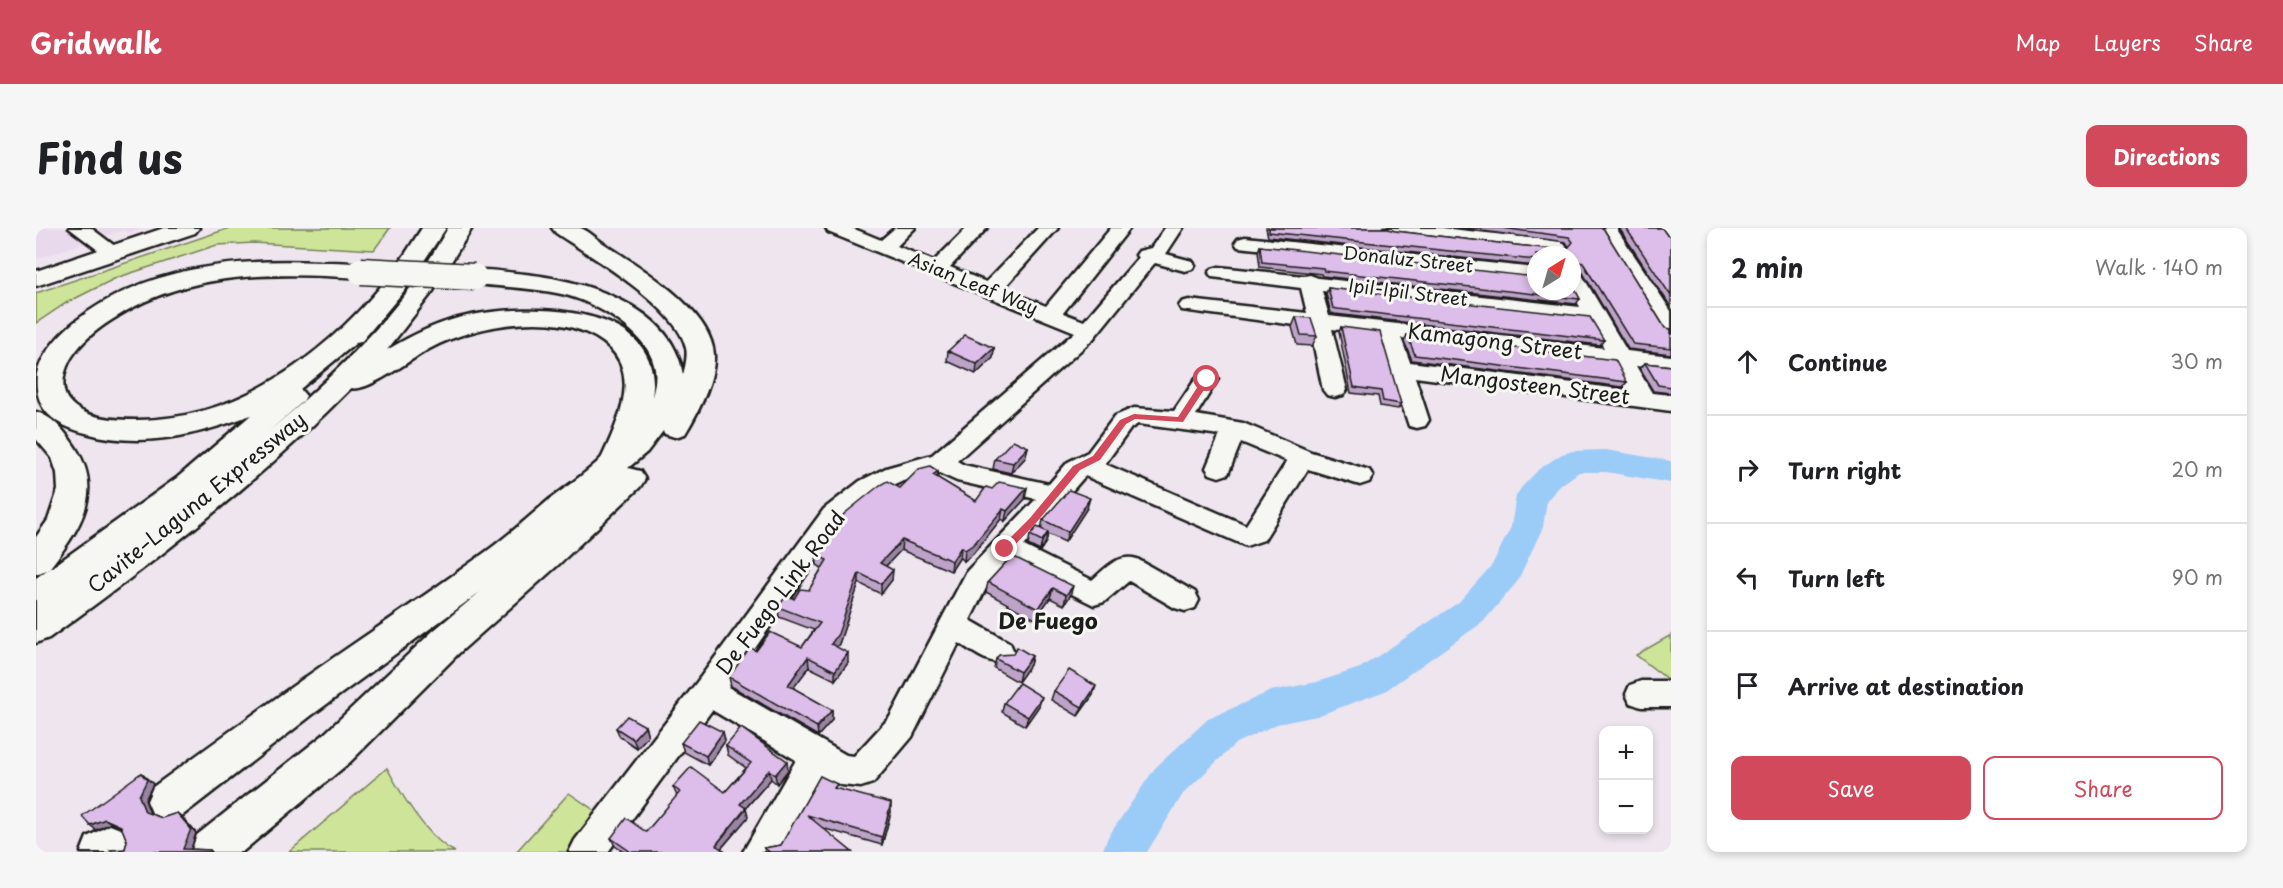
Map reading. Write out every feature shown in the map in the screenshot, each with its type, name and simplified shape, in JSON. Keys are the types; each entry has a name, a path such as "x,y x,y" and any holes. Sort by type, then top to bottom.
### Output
{"main road":[{"name":"Cavite–Laguna Expressway","path":"36,597 121,536 252,432 316,373 394,287 434,228"},
{"name":"Cavite–Laguna Expressway","path":"36,628 151,546 300,422 349,374 391,327 423,286 460,228"},
{"path":"212,850 336,749 446,642 546,556 639,471 674,428 690,395 700,363 701,351 697,337 688,322 651,289 564,228"},
{"path":"36,279 186,229"},
{"path":"36,355 56,333 95,304 143,281 223,259 265,256 365,266 572,278 615,293 660,321 681,345 690,368 690,395"},
{"path":"365,266 285,266 232,269 184,279 152,290 108,311 74,337 53,366 49,385 50,393 61,410 70,417 96,427 140,430 190,424 239,409 284,387 365,321"},
{"path":"168,801 363,657 501,559 636,446 650,430 669,387 671,373 663,350 637,322 592,296 544,284 478,272"},
{"path":"300,422 378,367 445,331 474,322 507,316 541,315 567,318 590,324 614,338 632,356 639,373 639,394 628,433 615,456 597,479"},
{"path":"36,422 66,454 73,468 75,483 68,513 57,533 36,561"}],"street":[{"path":"78,228 114,253"},
{"name":"Asian Leaf Way","path":"836,228 1077,326"},
{"path":"884,248 906,228"},
{"path":"937,269 978,228"},
{"path":"990,291 1050,228"},
{"path":"1050,315 1120,228"},
{"name":"De Fuego Link Road","path":"1149,257 1164,228"},
{"name":"De Fuego Link Road","path":"587,852 708,691 833,516 869,487 895,474 940,462 1084,334 1174,228"},
{"path":"1393,228 1527,247"},
{"path":"1546,228 1556,246"},
{"path":"1607,228 1671,327"},
{"path":"1666,228 1671,234"},
{"name":"Ipil-Ipil Street","path":"1248,235 1226,273 1596,315"},
{"name":"Donaluz Street","path":"1248,235 1527,273"},
{"path":"1149,257 1185,265"},
{"path":"1310,281 1335,390"},
{"path":"1581,290 1644,399"},
{"name":"Kamagong Street","path":"1189,306 1671,363"},
{"path":"1388,330 1417,420"},
{"name":"Mangosteen Street","path":"1399,368 1671,403"},
{"path":"1180,420 1207,379"},
{"path":"708,691 841,770 861,772 901,727 977,579 1033,520 1077,468 1097,458 1123,422 1134,416 1180,420 1234,429 1302,458 1360,476"},
{"path":"1219,468 1234,429"},
{"path":"1083,465 1246,536 1255,533 1302,458"},
{"path":"940,462 957,472 1053,494"},
{"path":"1005,549 1094,594 1127,567 1185,600"},
{"path":"954,625 999,652"},
{"path":"1641,694 1671,694"},
{"path":"761,852 817,755"}],"shaded area":[{"path":"36,228 145,228 129,233 124,230 36,259"}],"green space":[{"path":"230,228 390,228 374,250 254,243 217,245 116,278 66,303 36,323 36,293"},
{"path":"1671,635 1671,682 1636,655"},
{"path":"387,768 425,827 455,852 289,852"},
{"path":"569,793 607,819 579,852 516,852"}],"building":[{"path":"1269,228 1387,228 1395,231 1527,246 1527,259 1269,232"},
{"path":"1502,228 1603,228 1665,328 1671,329 1671,348 1633,344 1581,262 1581,246 1570,246 1573,242 1569,237"},
{"path":"1626,228 1662,228 1666,234 1671,236 1671,296"},
{"path":"1260,246 1527,276 1527,293 1262,262"},
{"path":"1328,288 1590,317 1604,340 1338,309 1333,308"},
{"path":"1296,317 1311,318 1317,336 1301,335"},
{"path":"1341,327 1380,332 1401,404 1383,401 1381,391 1354,387"},
{"path":"965,335 994,348 977,364 948,351"},
{"path":"1407,335 1615,360 1627,382 1415,355"},
{"path":"1645,363 1671,366 1671,387 1658,385"},
{"path":"1013,440 1028,447 1013,463 995,459"},
{"path":"930,466 938,471 933,475 976,501 986,487 992,489 999,482 1027,488 1007,511 1003,509 974,544 965,550 961,547 952,561 902,540 880,563 893,570 881,584 859,573 838,634 831,644 848,653 835,671 808,657 788,685 832,710 817,727 729,677 750,647 756,651 770,632 802,647 820,623 778,607 787,595 794,599 800,589 809,590 827,560 816,555 841,525 837,524 844,514 887,481 900,488 919,469"},
{"path":"1069,490 1090,498 1068,532 1043,520"},
{"path":"1037,527 1048,532 1042,541 1030,535"},
{"path":"1012,556 1073,586 1066,595 1053,588 1038,609 988,582"},
{"path":"1017,647 1032,656 1020,672 996,659 999,655 1013,654"},
{"path":"1069,670 1096,686 1082,707 1054,691"},
{"path":"1019,683 1042,697 1028,717 1004,703"},
{"path":"627,716 645,726 633,739 616,728"},
{"path":"699,720 723,732 706,756 681,743"},
{"path":"741,728 787,761 775,775 769,770 740,804 746,808 716,845 725,852 631,852 611,838 626,818 646,832 680,792 673,787 691,767 725,792 751,763 726,746"},
{"path":"141,773 147,780 139,796 145,812 162,818 177,813 191,829 183,849 210,850 211,852 112,852 110,850 125,849 127,841 121,826 105,819 90,825 82,816"},
{"path":"820,776 837,784 834,788 891,803 882,837 807,815 852,852 770,852 764,848 781,845"}],"waterway":[{"path":"1123,852 1169,781 1222,731 1271,708 1317,699 1372,680 1471,612 1505,573 1527,527 1532,496 1550,477 1573,462 1606,461 1671,472"}],"district":[{"name":"De Fuego","path":"1048,621"}],"route":[{"path":"1005,549 1077,468 1097,458 1123,422 1134,416 1180,420 1207,379"}]}
